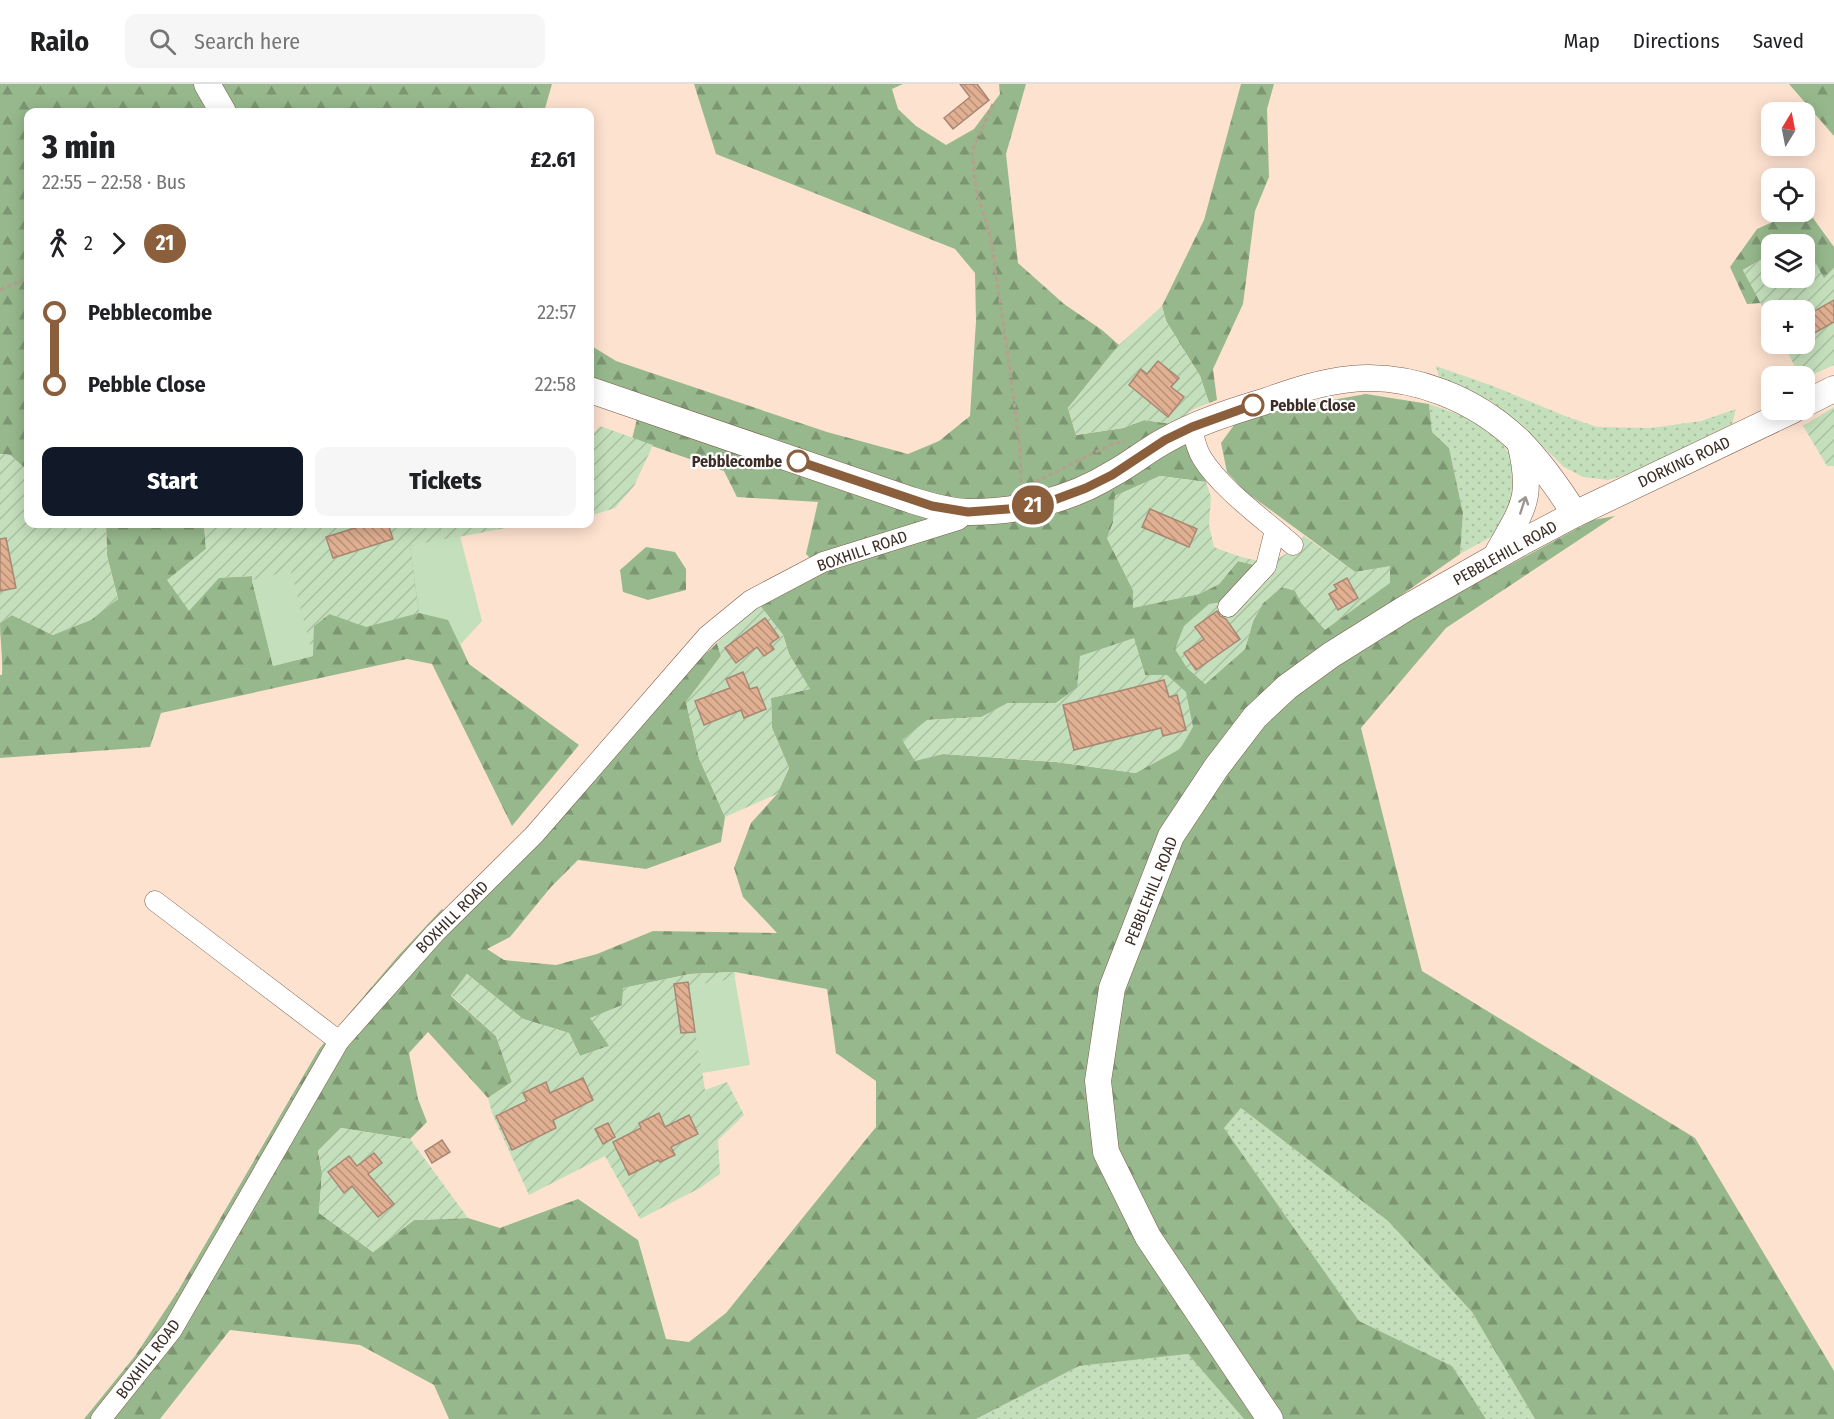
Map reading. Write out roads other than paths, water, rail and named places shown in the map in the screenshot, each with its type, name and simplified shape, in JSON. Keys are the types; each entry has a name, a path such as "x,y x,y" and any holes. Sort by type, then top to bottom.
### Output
{"main road":[{"path":"207,84 221,108"},
{"path":"594,391 911,500 968,512 1021,497 1054,500 1112,475 1165,440 1192,427 1320,384 1352,379 1387,379 1420,385 1455,397 1488,416 1520,442 1541,466 1575,514"},
{"path":"1815,398 1834,389"},
{"name":"DORKING ROAD","path":"1575,514 1771,420"},
{"path":"1496,556 1526,499 1526,470 1520,442"},
{"name":"PEBBLEHILL ROAD","path":"1270,1419 1148,1237 1106,1152 1098,1081 1112,988 1171,836 1216,768 1255,717 1287,687 1331,655 1496,556 1575,514"}],"street":[{"path":"1192,427 1194,440 1202,458 1226,488 1293,545"},
{"name":"BOXHILL ROAD","path":"911,500 917,533"},
{"name":"BOXHILL ROAD","path":"101,1419 172,1330 339,1041 435,933 534,835 707,636 751,600 823,562 958,520 968,512"},
{"path":"1228,607 1266,566 1275,530"},
{"path":"155,901 339,1041"}],"place":[{"name":"Pebble Close","path":"1253,405"},
{"name":"Pebblecombe","path":"798,461"}]}
